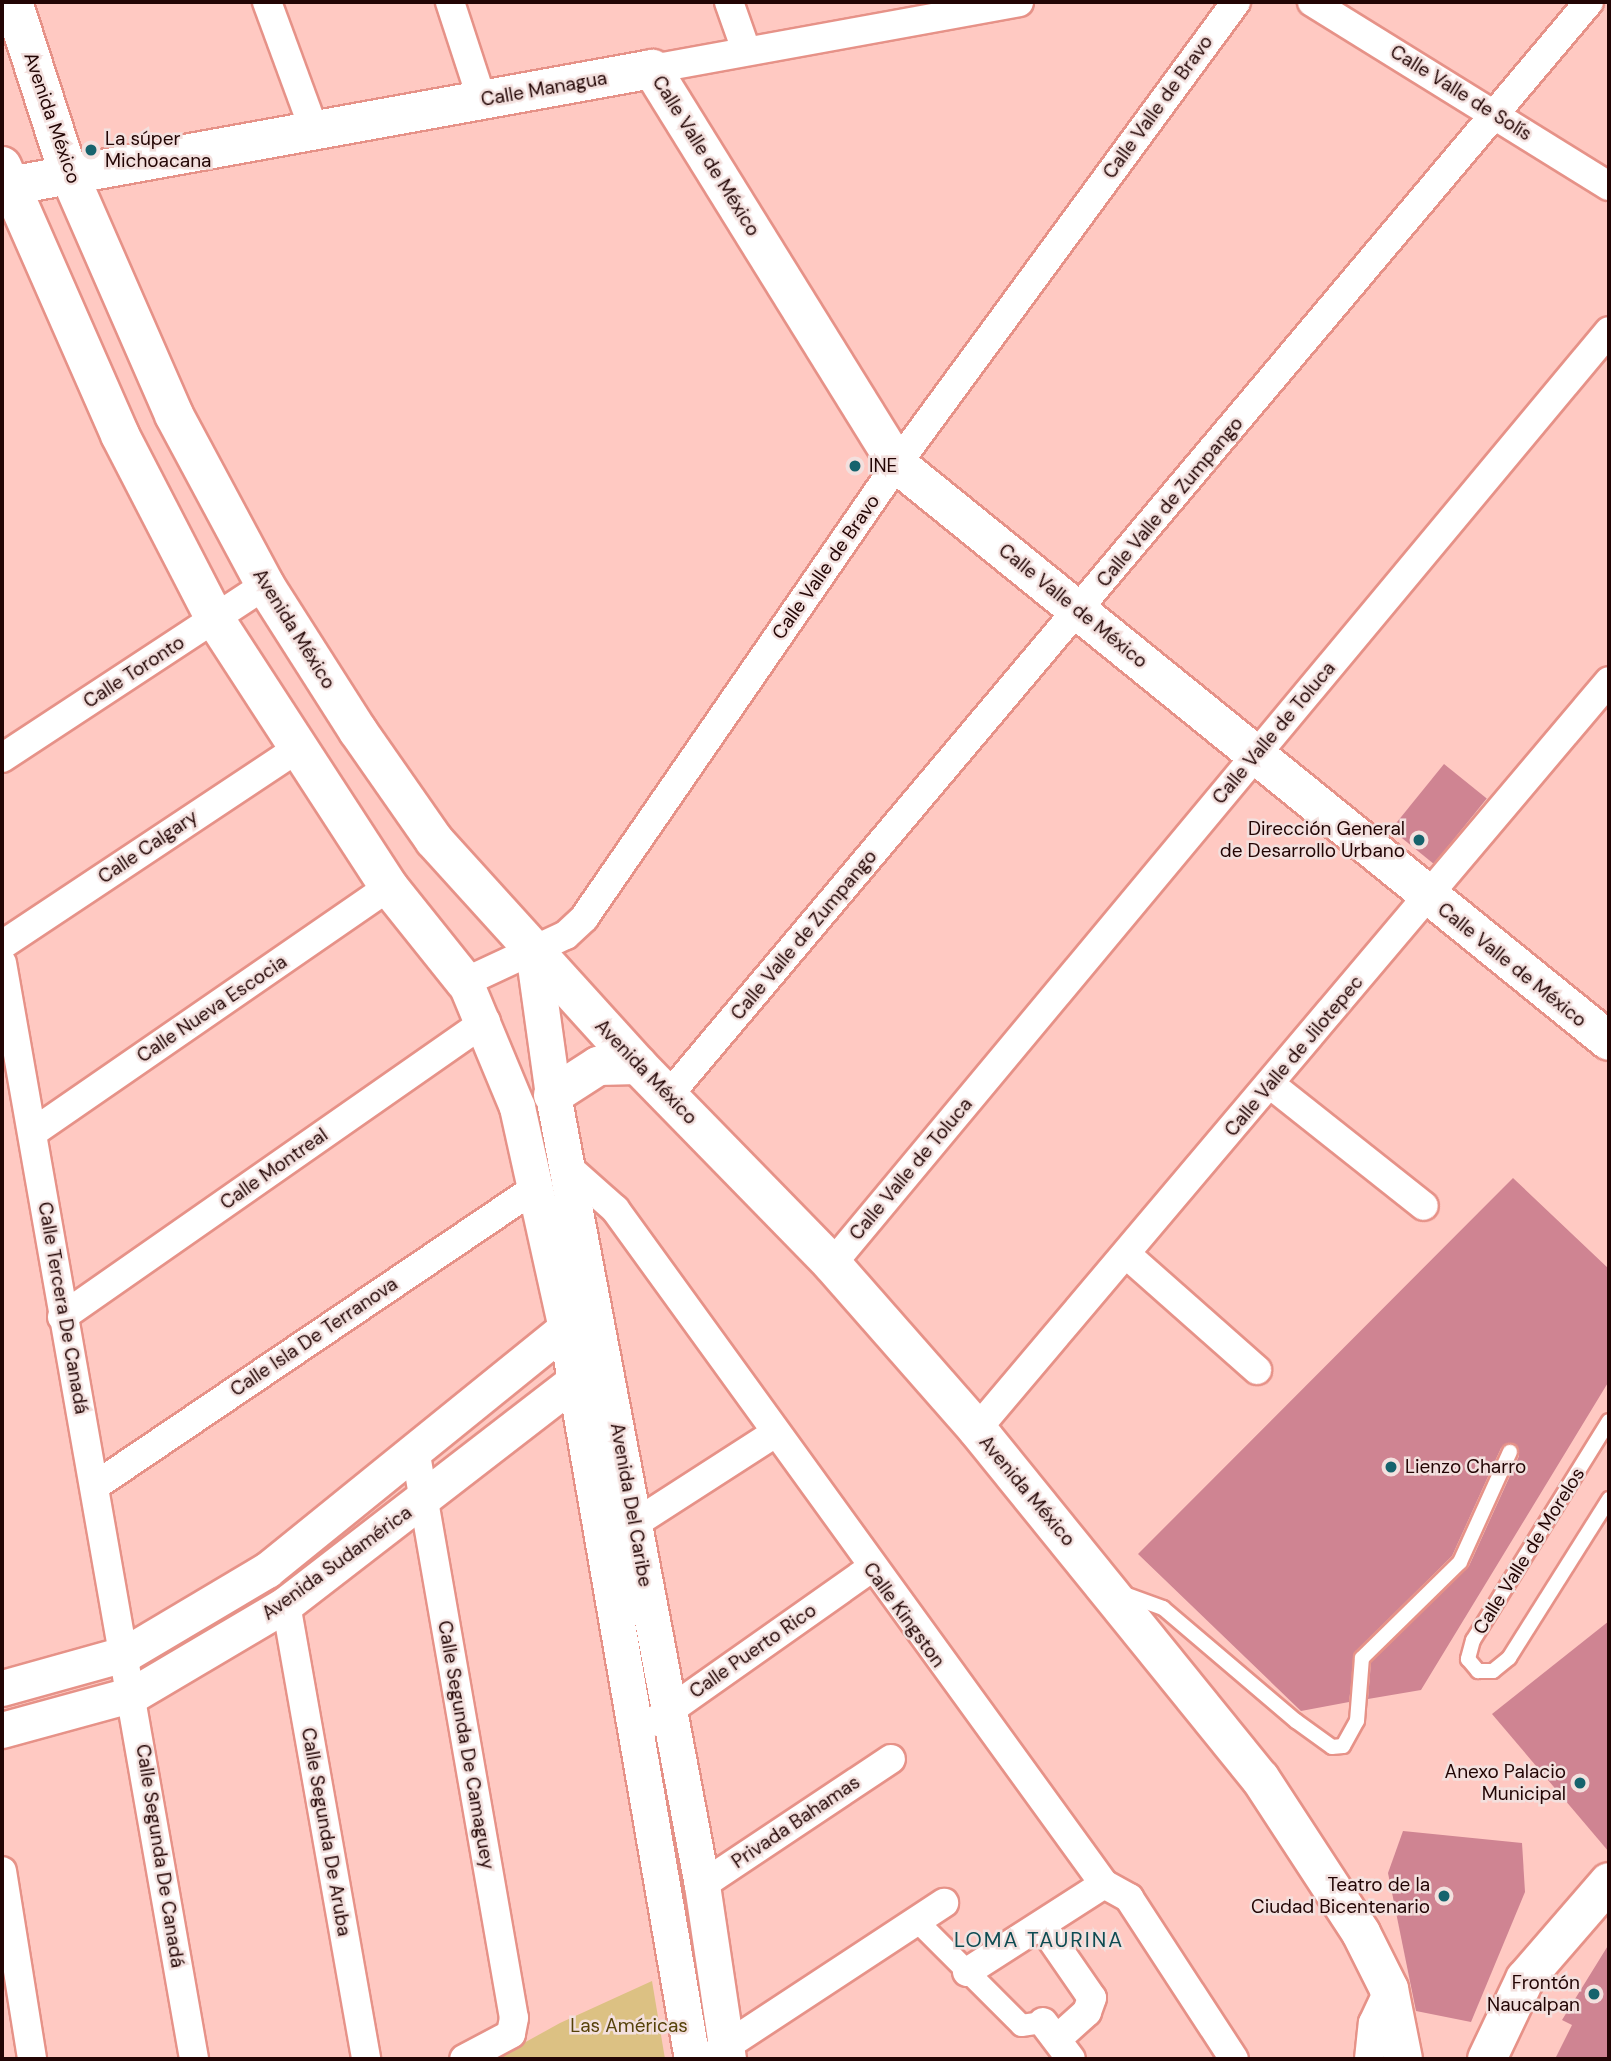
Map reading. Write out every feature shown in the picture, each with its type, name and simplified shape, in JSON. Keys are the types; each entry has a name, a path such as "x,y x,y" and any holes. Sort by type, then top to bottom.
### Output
{"main road":[{"name":"Avenida México","path":"13,2 68,172 174,415 265,585 434,840 638,1065 832,1264 976,1429 1260,1778 1326,1874 1389,1989 1403,2059"},
{"name":"Calle Managua","path":"4,180 314,131 652,69"},
{"name":"Calle Valle de México","path":"652,69 897,464 1257,753 1428,898 1604,1027"},
{"path":"4,180 120,435 215,619 295,750 389,887 465,982"},
{"path":"553,1096 598,1066 638,1065"},
{"path":"1488,2059 1525,1979 1609,1882"}],"street":[{"path":"267,2 314,131"},
{"path":"450,2 482,100"},
{"path":"729,2 746,50"},
{"name":"Calle Managua","path":"652,69 746,50 899,12 1019,2"},
{"name":"Calle Valle de Bravo","path":"465,982 533,951 584,918 897,464 1236,2"},
{"name":"Calle Valle de Solís","path":"1312,2 1609,186"},
{"name":"Calle Valle de Zumpango","path":"668,1096 1589,2"},
{"name":"Calle Valle de Toluca","path":"832,1264 1609,331"},
{"name":"Calle Toronto","path":"2,758 265,585"},
{"name":"Calle Valle de Jilotepec","path":"976,1429 1609,681"},
{"name":"Calle Calgary","path":"2,945 295,750"},
{"name":"Calle Nueva Escocia","path":"35,1131 389,887"},
{"name":"Avenida Del Caribe","path":"533,951 553,1096 571,1170 668,1712 702,1885 720,2055"},
{"name":"Calle Tercera De Canadá","path":"2,963 35,1131 62,1317 127,1653"},
{"name":"Avenida Del Caribe","path":"465,982 486,1021 517,1107 566,1328 692,2059"},
{"name":"Calle Montreal","path":"62,1317 486,1021"},
{"path":"1270,1084 1424,1206"},
{"path":"517,1107 553,1096"},
{"name":"Calle Kingston","path":"571,1170 615,1209 870,1569 1104,1884 1129,1898 1234,2059"},
{"name":"Calle Isla De Terranova","path":"95,1486 534,1189"},
{"path":"1126,1254 1257,1370"},
{"name":"Avenida Sudamérica","path":"2,1688 127,1653 267,1570 416,1455 594,1305"},
{"name":"Avenida Sudamérica","path":"2,1730 134,1694 286,1604 424,1501 604,1358"},
{"path":"634,1524 775,1433"},
{"name":"Calle Segunda De Camaguey","path":"416,1455 514,2018 511,2034 464,2059"},
{"name":"Calle Puerto Rico","path":"637,1734 870,1569"},
{"name":"Calle Segunda De Aruba","path":"286,1604 366,2059"},
{"name":"Calle Segunda De Canadá","path":"127,1653 194,2059"},
{"name":"Privada Bahamas","path":"702,1885 891,1759"},
{"path":"2,1871 32,2059"},
{"path":"967,1972 1043,1927 1104,1884"},
{"path":"720,2055 944,1903"},
{"path":"917,1921 1021,2025 1057,2040 1087,2012 1092,1998 1043,1927"},
{"path":"1368,2059 1373,2023 1389,1989"}],"lane":[{"name":"Calle Valle de Morelos","path":"1609,1421 1473,1640 1468,1659 1478,1671 1493,1671 1509,1658 1609,1499"},
{"path":"1107,1588 1163,1608 1296,1721 1332,1747 1343,1746 1356,1721 1362,1658 1460,1562 1510,1452"}],"green space":[{"name":"Las Américas","path":"652,1981 665,2059 495,2059 560,2023"}],"building":[{"path":"1444,764 1487,799 1434,864 1391,829"},
{"name":"Lienzo Charro","path":"1513,1178 1609,1269 1609,1381 1421,1690 1368,1699 1371,1662 1469,1566 1519,1456 1513,1443 1501,1448 1452,1556 1355,1652 1349,1702 1301,1711 1138,1554"},
{"name":"Anexo Palacio Municipal","path":"1609,1621 1609,1852 1492,1714"},
{"path":"1403,1831 1522,1843 1525,1892 1471,2022 1416,2011 1388,1873"},
{"name":"Frontón Naucalpan","path":"1609,1944 1609,2059 1555,2059 1572,2025 1562,2020"}],"place":[{"name":"La súper Michoacana","path":"91,150"},
{"name":"INE","path":"855,466"},
{"name":"Dirección General de Desarrollo Urbano","path":"1419,840"},
{"name":"Lienzo Charro","path":"1391,1467"},
{"name":"Anexo Palacio Municipal","path":"1580,1783"},
{"name":"Teatro de la Ciudad Bicentenario","path":"1444,1896"},
{"name":"Frontón Naucalpan","path":"1594,1994"}],"district":[{"name":"LOMA TAURINA","path":"1039,1940"}]}
